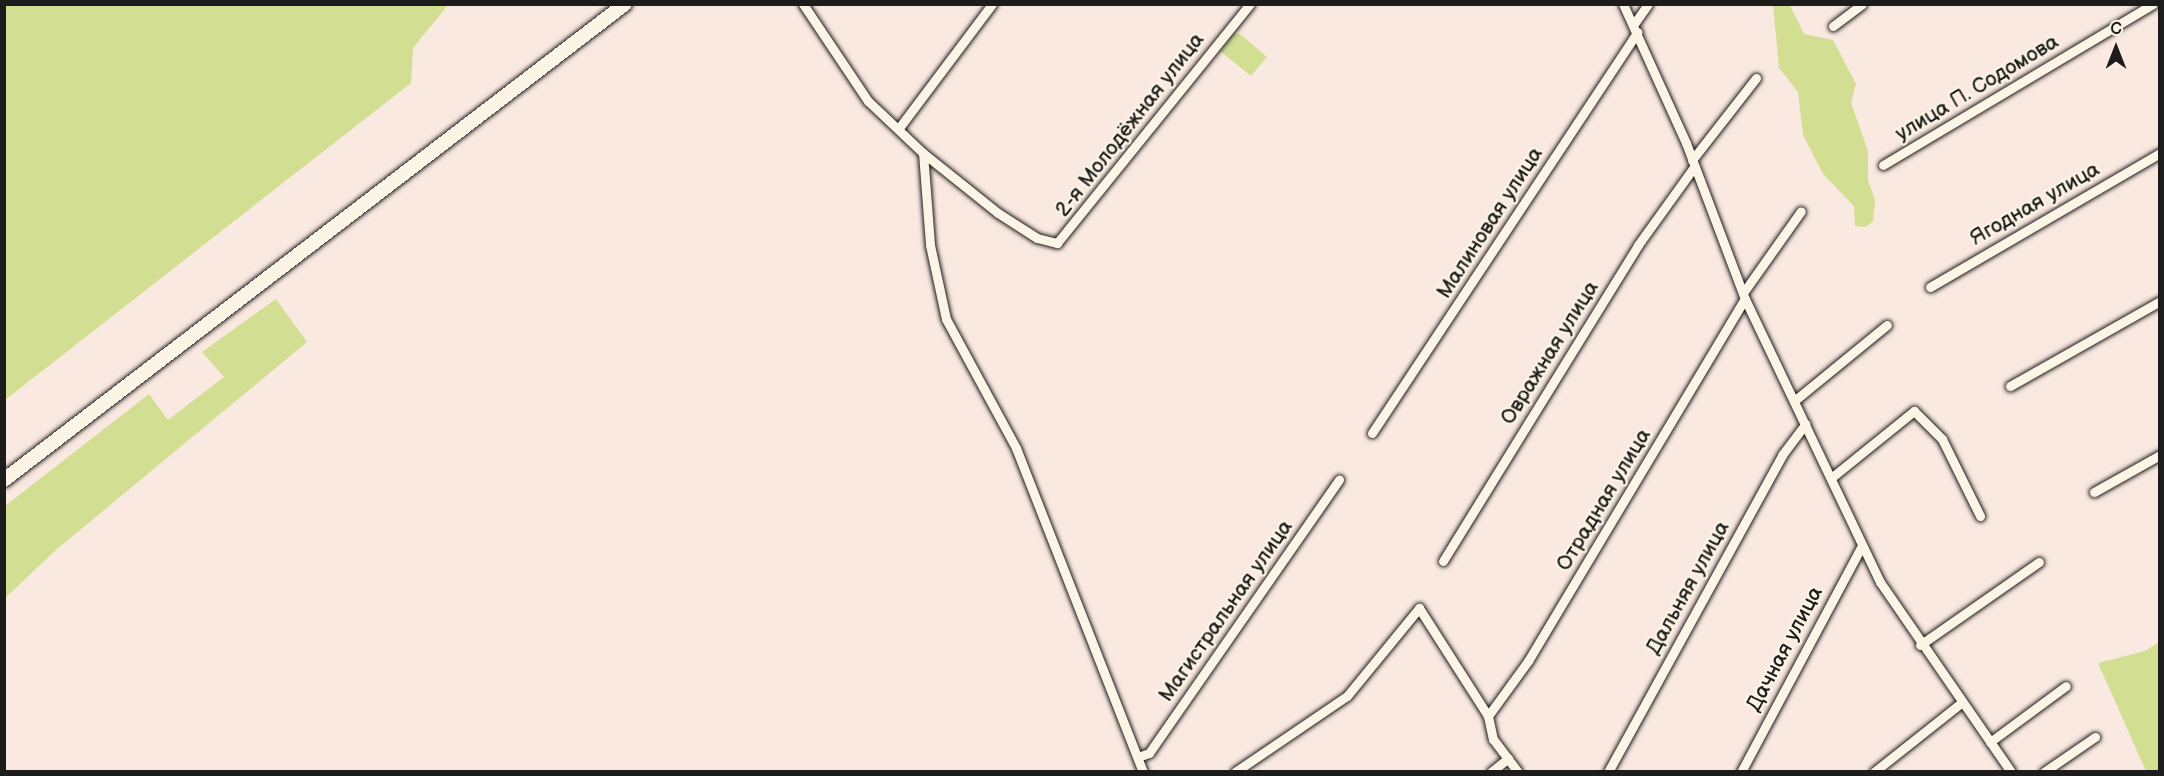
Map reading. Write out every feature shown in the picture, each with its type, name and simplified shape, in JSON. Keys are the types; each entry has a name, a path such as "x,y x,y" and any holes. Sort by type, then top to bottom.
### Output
{"main road":[{"path":"4,480 625,4"}],"street":[{"name":"2-я Молодёжная улица","path":"804,4 868,101 923,153 998,213 1037,238 1057,243 1250,4"},
{"path":"899,128 992,4"},
{"path":"1623,4 1693,164 1744,296 1880,582 1920,645 2011,771"},
{"name":"Малиновая улица","path":"1372,433 1635,28 1648,4"},
{"path":"1833,26 1862,4"},
{"name":"улица П. Содомова","path":"1883,165 2153,4"},
{"name":"Овражная улица","path":"1443,561 1638,245 1693,164 1756,78"},
{"path":"923,153 930,245 946,319 1016,448 1088,640 1143,771"},
{"name":"Ягодная улица","path":"1930,287 2160,153"},
{"name":"Отрадная улица","path":"1488,716 1528,661 1744,296 1801,211"},
{"path":"2010,386 2160,301"},
{"path":"1794,401 1887,325"},
{"path":"1831,478 1914,411 1942,439 1980,516"},
{"name":"Дальняя улица","path":"1608,771 1782,455 1805,424"},
{"path":"2094,492 2160,454"},
{"name":"Магистральная улица","path":"1138,757 1149,753 1339,480"},
{"name":"Дачная улица","path":"1741,771 1862,545"},
{"path":"1920,645 2039,562"},
{"path":"1235,771 1347,696 1419,608 1488,716 1493,739 1518,771"},
{"path":"1990,742 2066,686"},
{"path":"1874,771 1961,703"},
{"path":"2044,771 2095,737"},
{"path":"1491,771 1508,758"}],"green space":[{"path":"5,4 448,5 413,48 411,83 5,400"},
{"path":"1773,5 1790,5 1804,34 1833,40 1856,84 1851,103 1868,151 1868,180 1875,200 1873,221 1866,227 1855,226 1854,206 1823,174 1803,135 1798,92 1779,68"},
{"path":"1234,34 1240,34 1267,57 1251,76 1220,51"},
{"path":"276,299 307,342 57,549 5,598 5,506 149,394 168,420 224,377 202,352"},
{"path":"2159,642 2159,771 2146,771 2098,663 2145,651"}]}
